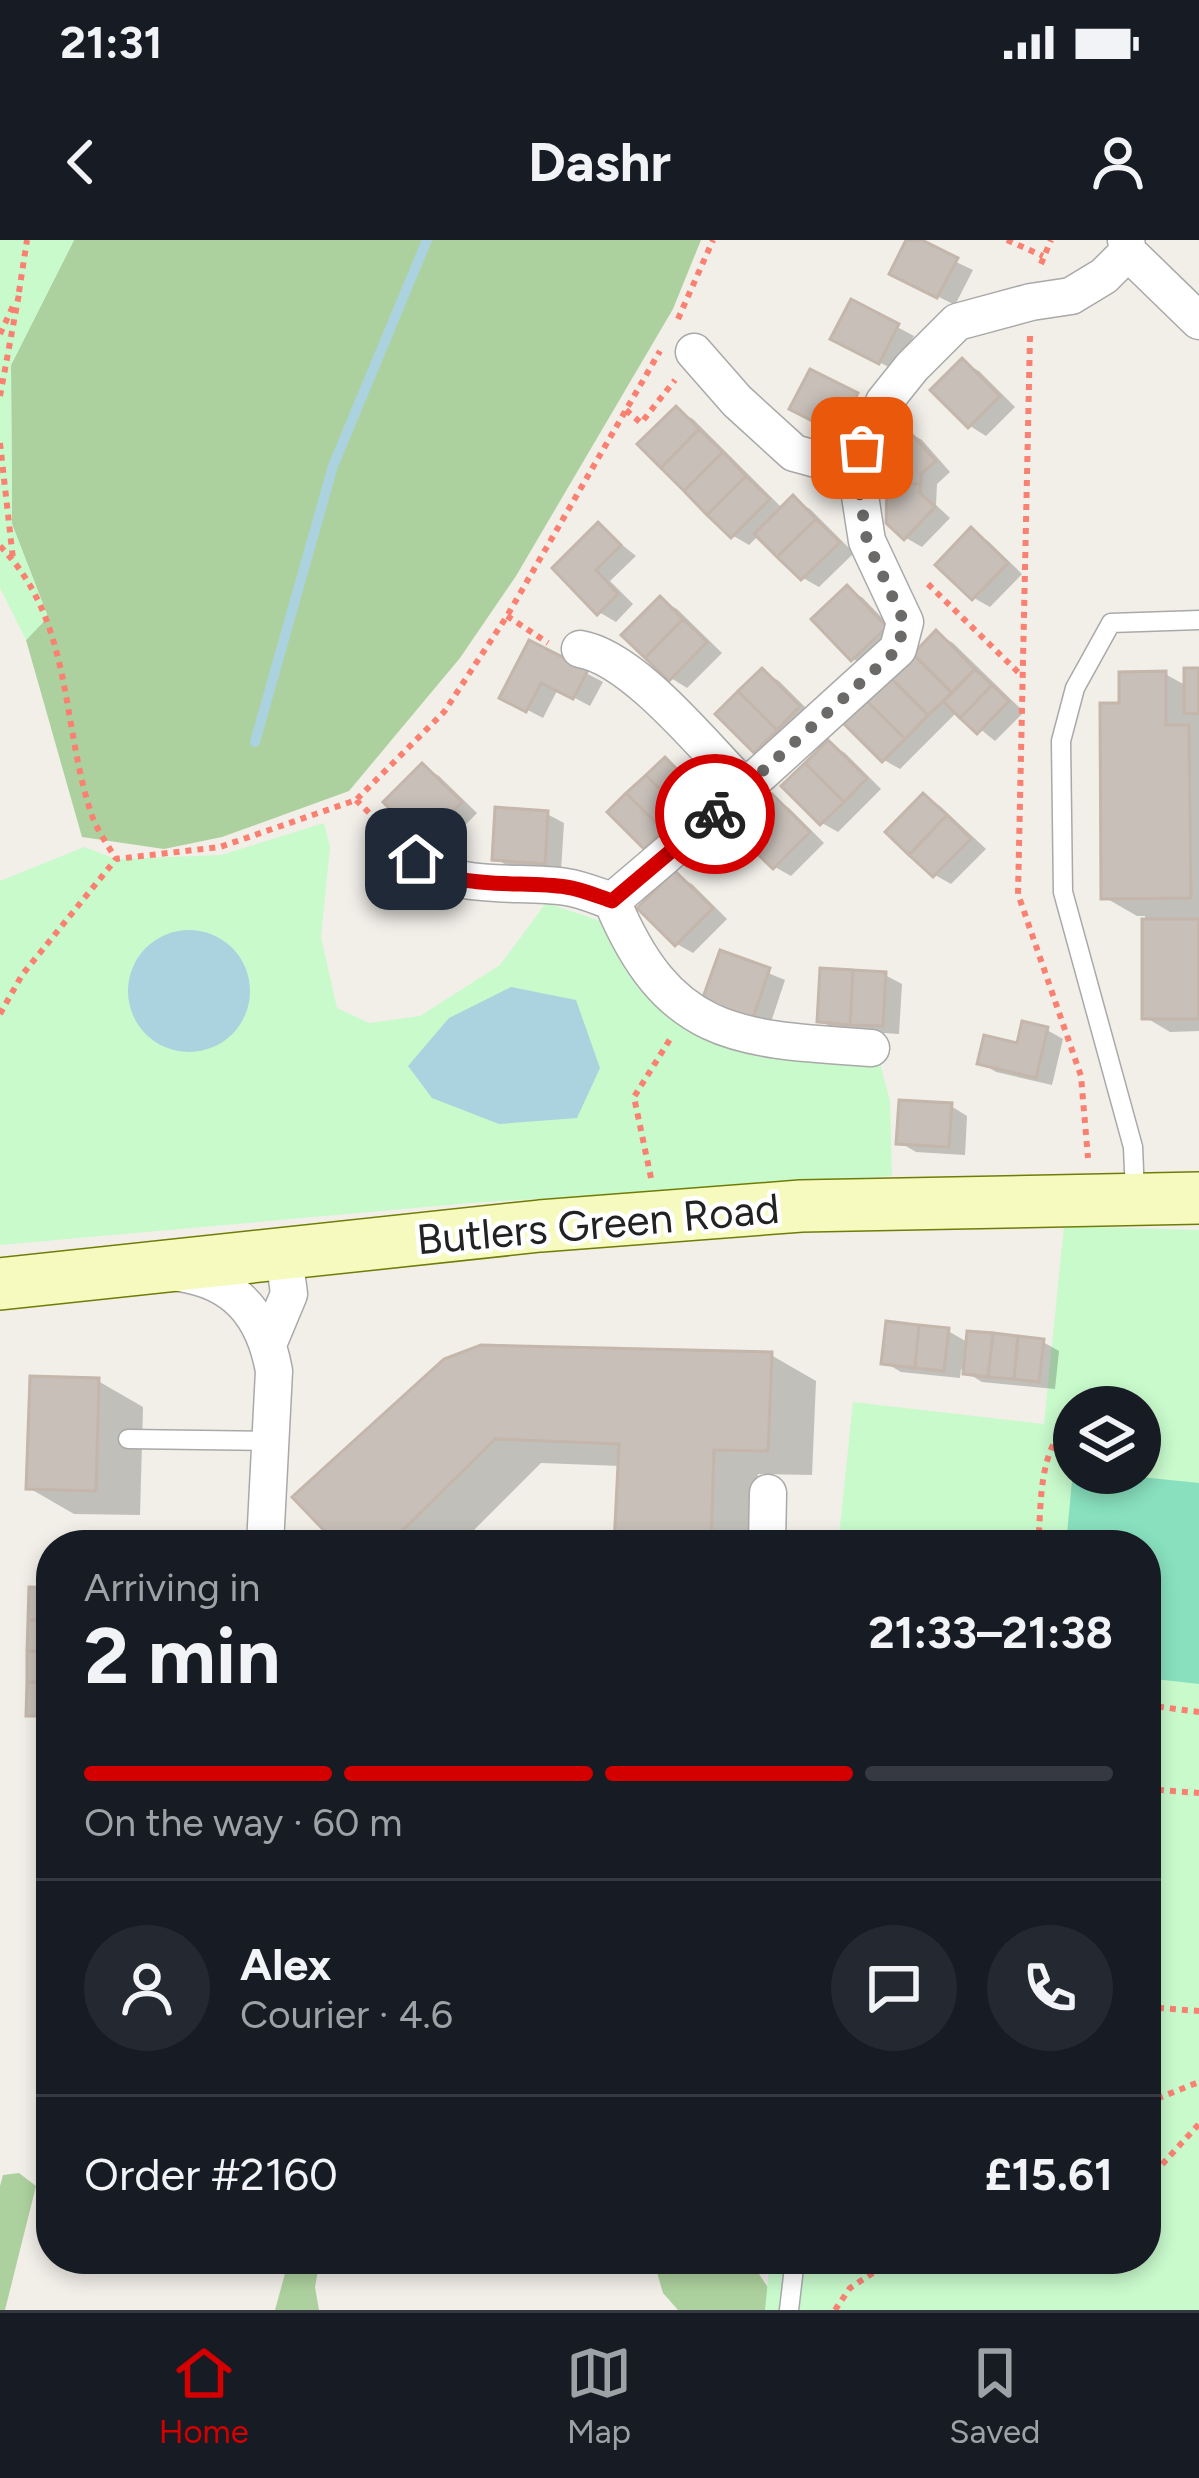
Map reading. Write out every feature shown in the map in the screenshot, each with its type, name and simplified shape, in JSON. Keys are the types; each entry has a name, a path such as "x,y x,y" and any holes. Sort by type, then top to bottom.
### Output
{"main road":[{"name":"Butlers Green Road","path":"0,1284 540,1226 802,1206 1199,1198"}],"street":[{"path":"612,901 898,649 904,622 867,541 856,470 884,402 957,322 1071,296 1103,276 1127,246 1199,321"},
{"path":"676,343 794,454 856,470"},
{"path":"580,650 602,653 638,680 745,788"},
{"path":"416,859 429,870 478,881 570,887 612,901 628,939 653,978 688,1012 723,1028 781,1042 871,1048"},
{"path":"269,1342 289,1294 284,1256"},
{"path":"151,1270 220,1282 233,1291 269,1342 274,1371 266,1530"},
{"path":"767,1530 768,1493"}],"lane":[{"path":"1136,1198 1133,1148 1063,892 1060,741 1075,688 1111,623 1199,620"},
{"path":"128,1439 268,1441"},
{"path":"789,2310 793,2274"}],"path":[{"path":"0,396 27,240"},
{"path":"0,1013 22,975 116,860 220,847 356,800 444,712 507,616 626,410 676,343 713,240"},
{"path":"1007,240 1043,256"},
{"path":"0,334 19,293"},
{"path":"626,410 641,423 658,404"},
{"path":"0,443 14,560"},
{"path":"0,546 14,560 48,617 90,813 116,860"},
{"path":"899,605 924,580 1021,675"},
{"path":"507,616 557,648 580,650"},
{"path":"356,800 416,859"},
{"path":"656,1190 641,1145 634,1097 688,1012"},
{"path":"1039,1530 1047,1452 1053,1442"},
{"path":"1161,1707 1199,1712"},
{"path":"1161,1790 1199,1793"},
{"path":"1161,2008 1199,2011"},
{"path":"1161,2096 1199,2082"},
{"path":"1161,2166 1199,2124"},
{"path":"835,2310 850,2288 871,2274"}],"green space":[{"path":"0,240 74,240 11,365 12,524 48,617 26,640 0,588"},
{"path":"74,240 701,240 673,309 516,576 460,658 349,791 222,837 164,849 82,837 26,640 48,617 12,524 11,365"},
{"path":"324,823 330,847 321,937 337,1008 369,1023 420,1016 500,965 546,903 607,923 706,1035 786,1060 880,1063 890,1101 892,1176 471,1203 0,1245 0,881 84,847 116,859 221,855"},
{"path":"1064,1226 1199,1230 1199,2310 765,2310 769,2274 1161,2274 1161,1530 840,1530 853,1402 1044,1424"},
{"path":"1161,1479 1199,1483 1199,1684 1161,1680 1161,1530 1067,1530 1071,1494 1161,1494"},
{"path":"19,2173 36,2186 5,2310 0,2310 0,2186 3,2175"},
{"path":"285,2274 317,2274 319,2310 275,2310"},
{"path":"657,2274 759,2274 783,2310 678,2310 663,2293"}],"water":[{"path":"189,930 212,935 232,948 245,968 250,991 245,1014 232,1034 212,1047 189,1052 166,1047 146,1034 133,1014 128,991 133,968 146,948 166,935"},
{"path":"511,987 576,1000 600,1068 577,1118 499,1124 432,1098 408,1066 449,1018"}],"building":[{"path":"906,240 922,240 958,258 937,298 889,274"},
{"path":"851,299 899,324 879,364 830,339"},
{"path":"962,358 1000,396 968,428 930,390"},
{"path":"810,369 858,393 838,434 789,409"},
{"path":"676,406 699,429 661,468 637,444"},
{"path":"905,427 936,461 921,474 921,484 887,483 887,444"},
{"path":"699,429 723,452 684,491 661,468"},
{"path":"723,452 746,476 707,515 684,491"},
{"path":"746,476 770,499 731,538 707,515"},
{"path":"887,483 921,484 920,493 935,507 904,540 886,523"},
{"path":"793,495 816,519 777,557 754,534"},
{"path":"816,519 840,542 801,580 777,557"},
{"path":"598,522 621,545 596,570 618,594 597,615 552,568"},
{"path":"971,527 1008,563 972,600 935,565"},
{"path":"847,585 887,627 851,661 811,619"},
{"path":"660,596 683,619 645,658 621,635"},
{"path":"683,619 707,642 669,681 645,658"},
{"path":"936,630 975,669 952,693 913,654"},
{"path":"529,640 588,670 573,699 541,683 526,712 499,698"},
{"path":"913,654 952,693 928,715 890,677"},
{"path":"762,668 800,706 777,730 738,691"},
{"path":"1184,668 1199,668 1199,714 1184,713"},
{"path":"975,669 992,685 960,718 943,701"},
{"path":"1166,671 1166,725 1189,725 1191,898 1101,899 1100,703 1119,703 1119,672"},
{"path":"890,677 928,715 905,739 866,700"},
{"path":"992,685 1009,701 977,734 960,718"},
{"path":"738,691 777,730 754,753 715,714"},
{"path":"866,700 905,739 882,762 843,723"},
{"path":"828,740 867,778 844,802 805,763"},
{"path":"665,757 701,794 682,812 646,775"},
{"path":"422,763 462,802 423,843 383,802"},
{"path":"805,763 844,802 820,825 781,786"},
{"path":"646,775 682,812 663,830 626,793"},
{"path":"626,793 663,830 644,849 607,812"},
{"path":"923,793 947,815 909,855 885,832"},
{"path":"772,794 810,832 773,869 735,832"},
{"path":"495,807 548,811 545,864 492,860"},
{"path":"947,815 971,839 933,877 909,855"},
{"path":"675,871 713,908 675,946 637,908"},
{"path":"1142,919 1199,919 1199,1019 1142,1019"},
{"path":"720,950 770,968 753,1018 702,1000"},
{"path":"820,968 853,970 850,1025 817,1022"},
{"path":"853,970 886,972 883,1026 850,1025"},
{"path":"1022,1021 1048,1027 1036,1078 977,1064 984,1035 1017,1043"},
{"path":"899,1100 952,1103 949,1147 896,1144"},
{"path":"886,1321 919,1325 915,1368 881,1364"},
{"path":"919,1325 949,1328 944,1371 915,1368"},
{"path":"967,1331 993,1333 988,1377 963,1374"},
{"path":"993,1333 1018,1336 1014,1379 988,1377"},
{"path":"1018,1336 1044,1339 1039,1382 1014,1379"},
{"path":"481,1345 772,1352 768,1451 714,1450 711,1530 615,1530 619,1444 495,1439 403,1530 324,1530 292,1497 444,1359"},
{"path":"30,1376 99,1378 96,1491 26,1489"},
{"path":"29,1587 36,1587 36,1620 28,1620"},
{"path":"28,1620 36,1620 36,1651 27,1651"},
{"path":"27,1651 36,1651 36,1682 27,1682"},
{"path":"27,1682 36,1682 36,1716 26,1716"}],"waterway":[{"path":"255,742 333,466 427,240"}],"way so far":[{"path":"715,814 898,649 904,622 867,541 856,470 862,448"}],"route":[{"path":"416,859 429,870 478,881 570,887 612,901 715,814"}]}
